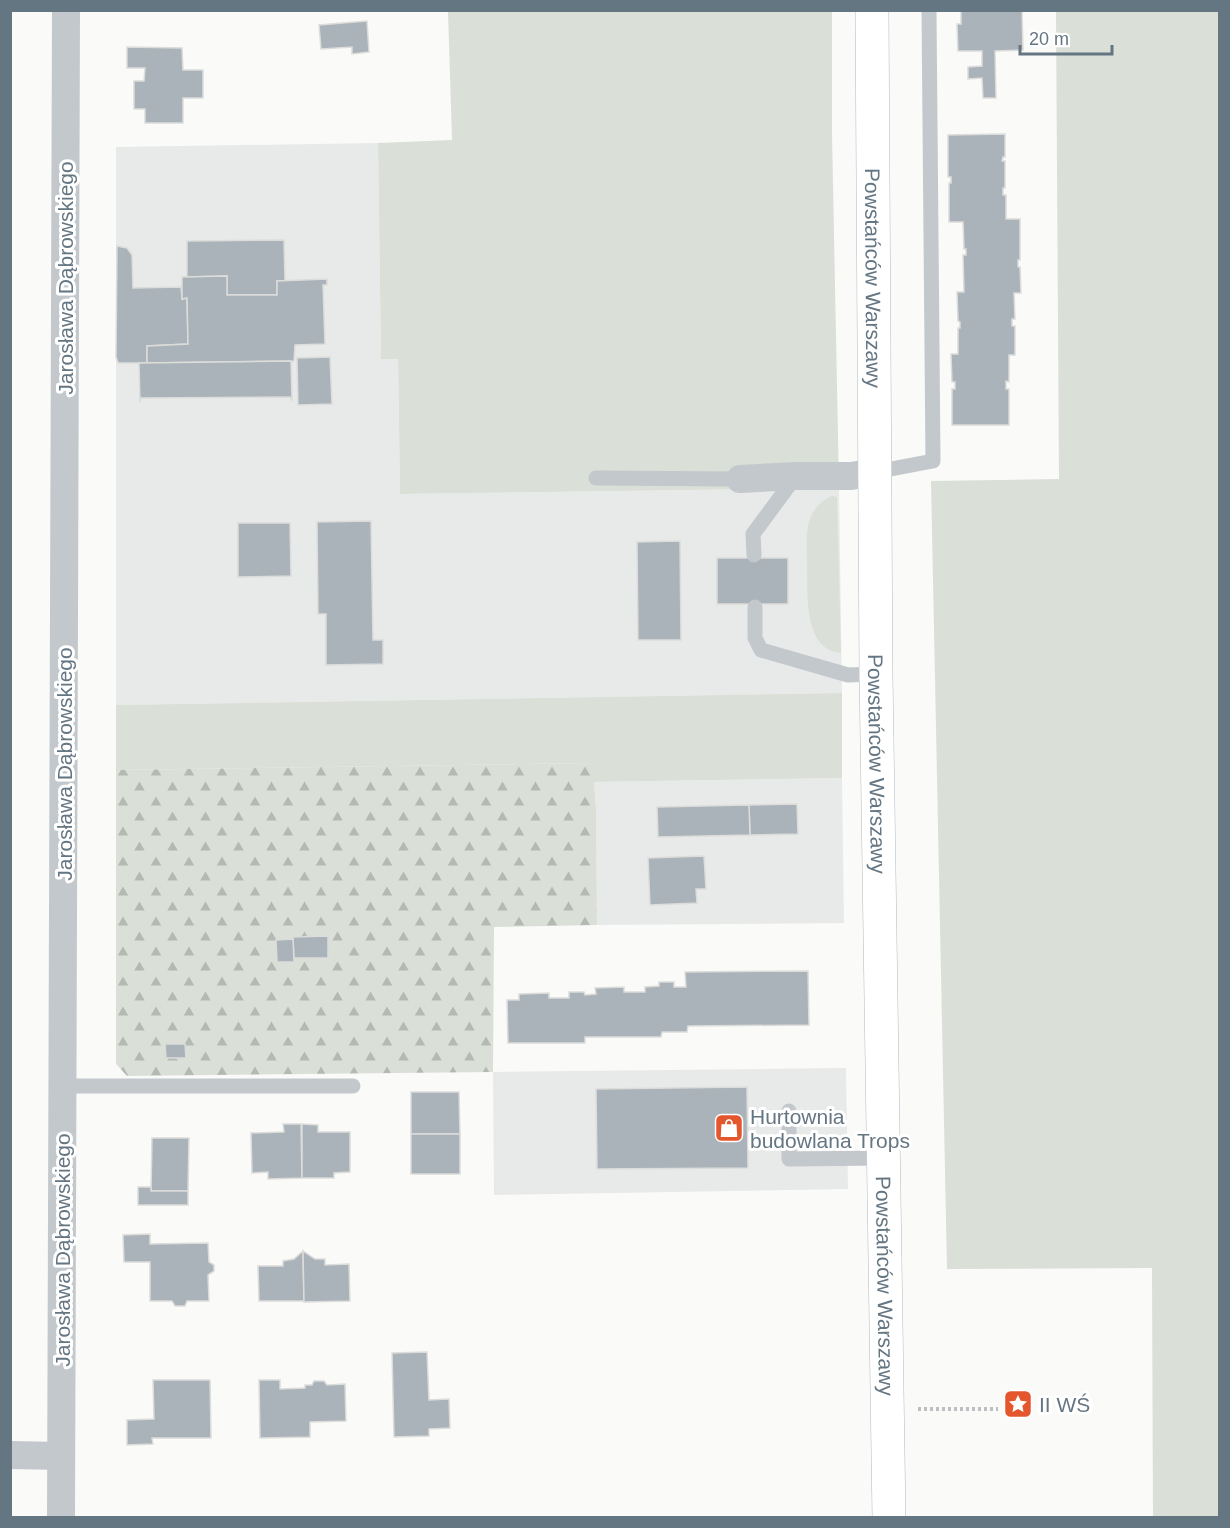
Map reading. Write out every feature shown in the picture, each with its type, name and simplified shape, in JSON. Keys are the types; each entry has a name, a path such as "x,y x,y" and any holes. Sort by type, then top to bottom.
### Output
{"main road":[{"name":"Powstańców Warszawy","path":"872,10 876,674 889,1518"}],"street":[{"name":"Jarosława Dąbrowskiego","path":"61,1518 66,10"},
{"path":"740,479 851,476 875,472"},
{"path":"10,1455 61,1456"}],"lane":[{"path":"875,472 933,461 930,10"},
{"path":"754,555 753,534 796,476"},
{"path":"596,478 740,479"},
{"path":"755,608 755,638 761,650 848,675 876,674"},
{"path":"62,1086 353,1086"},
{"path":"789,1111 789,1159 884,1158"}],"path":[{"path":"927,1409 998,1409"}],"shaded area":[{"path":"378,143 381,359 398,359 400,494 839,488 842,693 116,705 116,147"},
{"path":"842,778 844,923 597,925 594,782"},
{"path":"846,1068 848,1189 494,1195 493,1072"}],"green space":[{"path":"448,11 832,11 832,134 839,488 400,494 398,359 381,359 378,143 452,140"},
{"path":"1056,11 1219,11 1219,1517 1153,1517 1152,1268 947,1269 931,481 1059,479"},
{"path":"832,496 837,497 841,653 829,650 820,642 814,631 808,605 808,524 816,508"},
{"path":"842,693 842,778 591,782 591,763 116,770 116,705"},
{"path":"591,763 591,781 594,782 596,808 597,925 494,927 493,1072 127,1076 116,1064 116,770"}],"building":[{"path":"961,10 1022,10 1023,50 995,51 996,98 983,98 982,78 968,79 968,67 982,66 982,51 958,51 957,24 961,24"},
{"path":"367,21 369,52 352,54 352,47 321,49 319,25"},
{"path":"127,47 182,48 183,70 203,70 203,98 183,98 183,123 145,123 145,109 134,109 134,81 144,81 145,68 127,68"},
{"path":"1005,134 1005,157 1002,161 1005,161 1003,195 1006,195 1006,219 1020,219 1018,267 1020,267 1021,293 1014,293 1015,319 1012,319 1012,326 1015,326 1015,355 1009,355 1009,382 1006,381 1006,389 1009,389 1009,425 952,425 952,389 955,389 955,382 952,382 951,354 958,354 960,322 958,321 957,292 964,292 963,255 966,255 966,249 964,249 963,222 949,222 951,177 948,177 948,135"},
{"path":"284,240 285,281 277,281 277,295 227,295 227,276 187,277 187,241"},
{"path":"117,246 127,248 132,255 133,288 181,287 182,299 187,298 188,344 147,346 147,363 118,363 116,357"},
{"path":"227,276 227,295 277,295 277,281 327,279 327,285 323,285 325,344 295,345 294,361 147,363 147,346 188,344 187,298 182,299 182,277"},
{"path":"330,357 332,404 298,405 297,358"},
{"path":"291,361 292,400 290,397 141,398 140,402 139,363"},
{"path":"371,521 373,640 383,640 383,664 326,665 326,614 318,614 317,522"},
{"path":"238,523 290,523 291,576 238,577"},
{"path":"680,541 681,640 638,640 637,542"},
{"path":"717,558 788,558 788,604 717,604"},
{"path":"797,804 798,834 750,835 749,805"},
{"path":"749,805 750,835 658,837 657,807"},
{"path":"704,856 706,889 696,889 697,903 650,905 648,858"},
{"path":"328,936 328,958 294,958 293,937"},
{"path":"293,939 294,962 277,962 276,940"},
{"path":"808,971 809,1025 688,1026 687,1032 662,1032 661,1037 585,1037 585,1043 508,1043 507,1000 519,1000 519,994 549,993 549,998 569,998 569,992 584,992 585,995 596,994 595,988 624,987 624,992 645,992 645,987 659,986 659,982 674,982 674,987 686,987 685,972"},
{"path":"165,1044 185,1044 186,1058 166,1058"},
{"path":"747,1087 748,1168 597,1169 596,1089"},
{"path":"411,1092 459,1092 460,1134 411,1134"},
{"path":"283,1124 301,1124 302,1178 268,1179 268,1172 252,1173 251,1133 284,1132"},
{"path":"302,1124 318,1125 318,1132 350,1132 350,1172 334,1173 334,1178 302,1178"},
{"path":"411,1134 460,1134 460,1174 411,1174"},
{"path":"152,1138 189,1138 188,1191 151,1191"},
{"path":"138,1187 151,1187 151,1191 188,1191 188,1205 138,1205"},
{"path":"150,1234 150,1244 208,1243 209,1262 214,1265 214,1271 208,1275 209,1301 187,1301 185,1306 175,1306 172,1301 150,1301 150,1262 124,1262 123,1235"},
{"path":"303,1251 304,1301 259,1301 258,1266 283,1266 283,1261 294,1259"},
{"path":"303,1251 315,1259 325,1259 325,1265 349,1264 350,1301 304,1302"},
{"path":"427,1352 429,1400 449,1399 450,1428 429,1429 429,1436 394,1437 392,1353"},
{"path":"153,1380 210,1380 211,1438 152,1438 153,1444 127,1445 127,1420 154,1419"},
{"path":"259,1380 280,1380 280,1389 305,1388 305,1385 312,1385 314,1381 324,1381 327,1385 345,1384 346,1421 310,1422 310,1437 260,1438"}],"place":[{"name":"Hurtownia budowlana Trops","path":"729,1128"},
{"name":"II WŚ","path":"1018,1404"}]}
